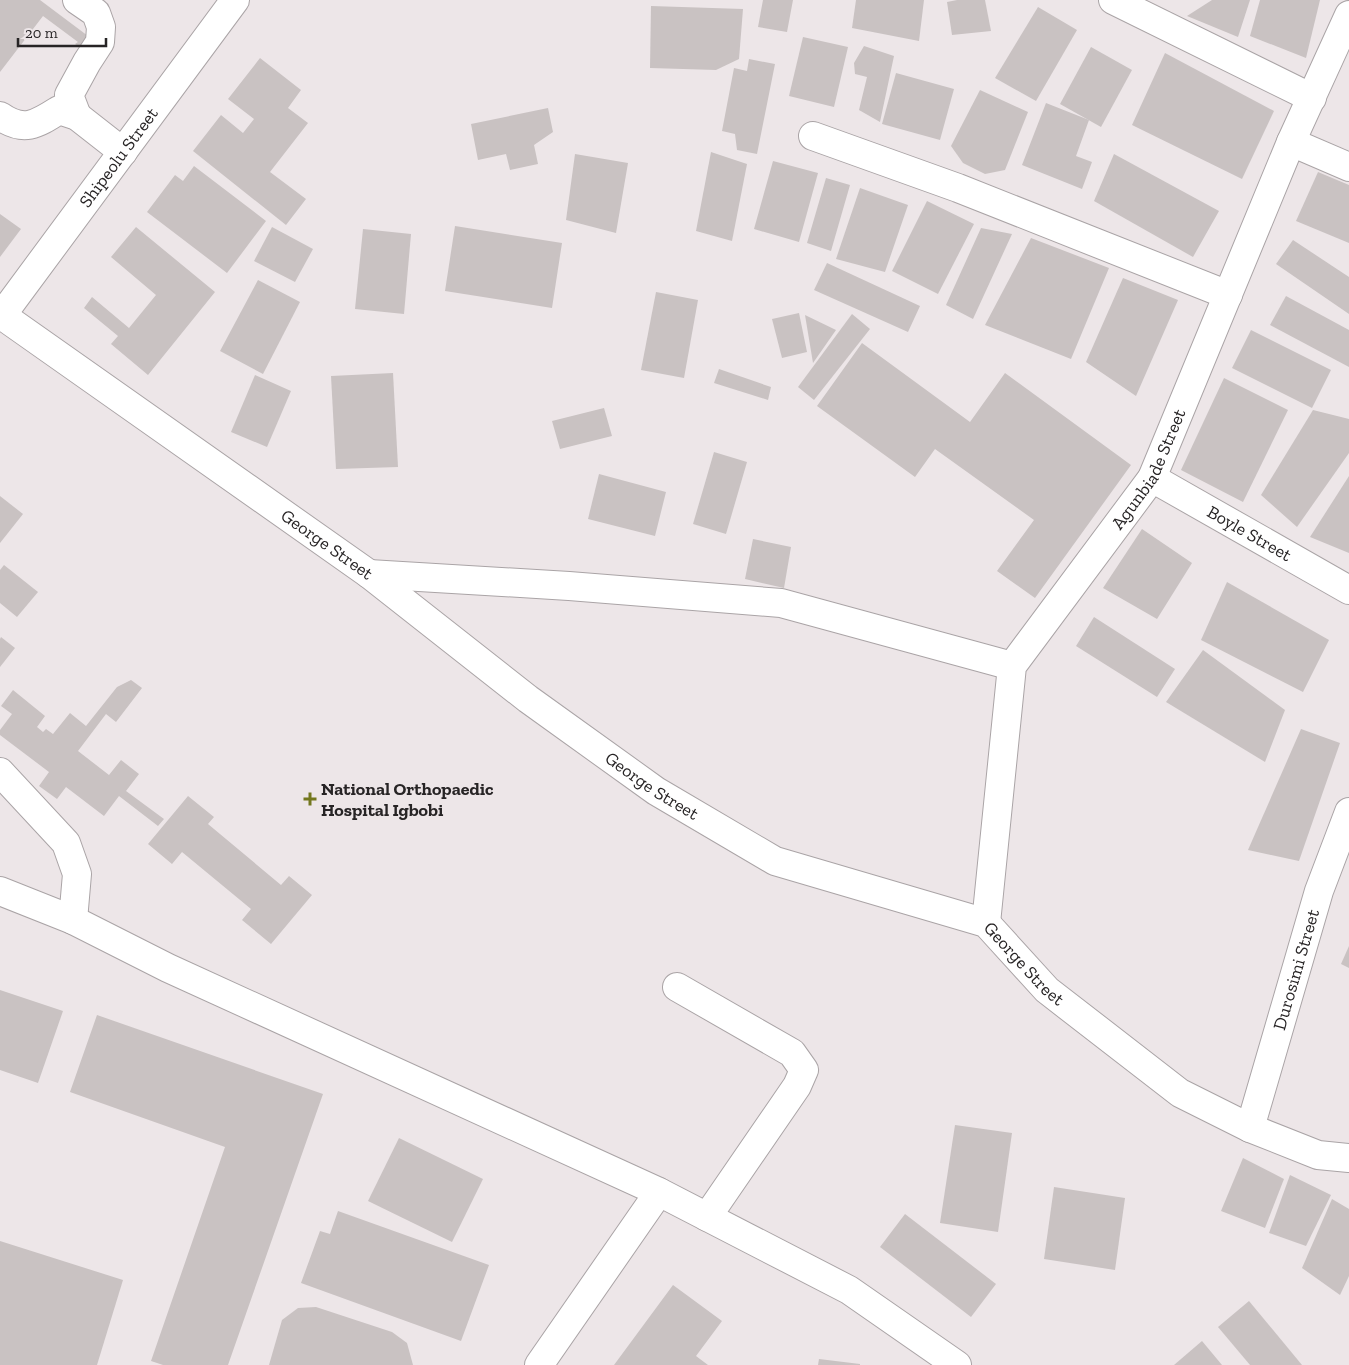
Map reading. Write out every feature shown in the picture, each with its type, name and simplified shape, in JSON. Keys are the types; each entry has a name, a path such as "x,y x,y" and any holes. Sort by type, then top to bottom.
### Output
{"street":[{"path":"76,0 96,13 101,26 100,42 69,95 77,116"},
{"name":"Shipeolu Street","path":"1,315 235,0"},
{"path":"1113,0 1312,98"},
{"name":"Agunbiade Street","path":"1012,666 1152,478 1291,142 1349,15"},
{"path":"0,116 12,125 35,126 59,110 77,116 123,152"},
{"path":"813,136 958,188 1228,295"},
{"path":"1291,142 1349,167"},
{"name":"George Street","path":"1,315 369,574 528,699 656,791 775,860 986,923 1055,996 1180,1093 1250,1128 1318,1155 1349,1158"},
{"name":"Boyle Street","path":"1152,478 1349,590"},
{"path":"369,574 569,586 781,603 1012,666 986,923"},
{"path":"0,772 66,843 77,874 73,920"},
{"name":"Durosimi Street","path":"1250,1128 1319,890 1349,812"},
{"path":"0,891 73,920 168,968 659,1192 849,1290 957,1365"},
{"path":"677,987 792,1053 804,1070 798,1086 707,1217"},
{"path":"539,1365 659,1192"}],"building":[{"path":"0,0 40,0 92,39 83,50 75,44 78,42 43,16 0,72"},
{"path":"763,0 793,0 787,32 758,27"},
{"path":"856,0 924,0 919,41 852,28"},
{"path":"985,0 991,31 952,35 947,2"},
{"path":"1212,0 1250,0 1238,37 1187,16"},
{"path":"1260,0 1320,0 1306,58 1250,36"},
{"path":"651,6 743,9 739,59 716,70 650,68"},
{"path":"1038,7 1077,30 1036,101 995,78"},
{"path":"803,37 848,47 834,107 789,96"},
{"path":"864,46 894,56 880,122 859,110 867,77 855,74 854,63"},
{"path":"1091,47 1132,70 1101,127 1060,104"},
{"path":"1165,53 1274,111 1242,179 1132,125"},
{"path":"260,58 301,90 288,108 308,123 270,172 306,199 286,225 193,151 221,115 243,133 254,119 228,99"},
{"path":"749,59 775,64 757,154 737,150 735,134 722,131 734,68 747,71"},
{"path":"896,73 954,89 940,140 882,124"},
{"path":"980,90 1028,112 1005,170 985,174 963,163 951,146"},
{"path":"1046,103 1089,120 1076,156 1092,162 1082,189 1022,165"},
{"path":"548,108 553,132 534,145 538,164 510,170 506,154 478,160 471,124"},
{"path":"711,152 747,164 732,241 696,231"},
{"path":"575,154 628,163 616,233 566,220"},
{"path":"1114,154 1219,211 1193,257 1094,201"},
{"path":"773,161 818,173 799,242 754,229"},
{"path":"194,166 266,221 227,273 147,212 175,175 183,181"},
{"path":"1318,172 1349,185 1349,243 1296,221"},
{"path":"826,178 850,185 831,251 807,243"},
{"path":"860,188 908,205 885,272 836,259"},
{"path":"927,201 974,224 938,294 892,271"},
{"path":"0,214 21,229 0,257"},
{"path":"455,226 562,243 552,308 445,291"},
{"path":"136,227 215,292 148,375 111,344 118,336 84,308 92,297 129,328 156,295 111,257"},
{"path":"272,227 313,249 295,282 254,261"},
{"path":"981,228 1012,234 973,319 946,305"},
{"path":"363,229 411,234 404,314 355,309"},
{"path":"1031,238 1109,268 1071,359 985,325"},
{"path":"1293,240 1349,277 1349,314 1276,264"},
{"path":"827,263 920,306 908,332 814,290"},
{"path":"1123,278 1178,300 1136,396 1086,362"},
{"path":"258,280 300,302 263,374 220,351"},
{"path":"656,292 698,300 684,378 641,370"},
{"path":"1286,296 1349,330 1349,367 1270,325"},
{"path":"799,313 807,352 782,358 772,319"},
{"path":"852,314 870,329 814,400 798,387"},
{"path":"805,315 836,330 813,363"},
{"path":"1251,330 1331,370 1312,408 1232,368"},
{"path":"862,343 970,422 1005,373 1131,465 1035,598 997,571 1034,520 935,449 915,477 817,406"},
{"path":"719,369 771,387 768,400 714,383"},
{"path":"393,373 398,467 336,469 331,376"},
{"path":"255,375 291,391 267,447 231,432"},
{"path":"1224,378 1288,410 1243,502 1181,470"},
{"path":"604,408 612,436 560,449 552,421"},
{"path":"1313,410 1349,419 1349,453 1297,527 1261,495"},
{"path":"714,452 747,462 726,534 693,524"},
{"path":"599,474 666,492 655,536 588,519"},
{"path":"1349,476 1349,553 1310,537"},
{"path":"0,496 23,514 0,543"},
{"path":"1142,529 1192,563 1157,619 1103,588"},
{"path":"753,539 791,547 784,588 745,579"},
{"path":"4,565 38,592 17,617 0,603 0,570"},
{"path":"1227,582 1329,640 1303,692 1201,640"},
{"path":"1094,617 1175,669 1157,697 1076,646"},
{"path":"1,637 15,648 0,667 0,639"},
{"path":"1203,650 1285,710 1265,762 1166,702"},
{"path":"131,680 142,688 116,722 106,714 78,751 109,775 121,760 139,774 126,791 164,819 158,826 119,796 104,816 66,787 57,799 39,786 49,772 0,735 0,730 12,714 1,706 13,690 45,716 37,727 43,732 46,729 53,734 70,713 86,726 117,687"},
{"path":"1301,729 1340,743 1299,861 1248,850"},
{"path":"188,796 214,817 208,824 281,885 289,876 312,895 271,944 242,920 251,909 182,852 172,864 148,844"},
{"path":"1349,946 1349,968 1341,964"},
{"path":"0,990 63,1011 38,1083 0,1070"},
{"path":"97,1015 323,1094 228,1365 163,1365 151,1361 225,1147 70,1092"},
{"path":"955,1125 1012,1133 998,1232 940,1223"},
{"path":"399,1138 483,1179 452,1242 368,1201"},
{"path":"1243,1158 1284,1179 1265,1228 1221,1211"},
{"path":"1290,1175 1331,1195 1306,1246 1269,1233"},
{"path":"1054,1187 1125,1198 1115,1270 1044,1259"},
{"path":"1332,1199 1349,1209 1349,1276 1340,1295 1302,1268"},
{"path":"338,1211 489,1265 461,1341 301,1283 320,1231 330,1234"},
{"path":"905,1214 996,1284 971,1317 880,1247"},
{"path":"0,1241 123,1280 97,1365 0,1365"},
{"path":"673,1285 722,1321 696,1356 708,1365 614,1365"},
{"path":"1249,1301 1302,1365 1250,1365 1218,1327"},
{"path":"316,1307 392,1332 407,1343 413,1365 269,1365 282,1320 298,1308"},
{"path":"1202,1341 1222,1365 1174,1365"},
{"path":"819,1359 860,1364 860,1365 818,1365"}],"place":[{"name":"National Orthopaedic Hospital Igbobi","path":"310,799"}]}
